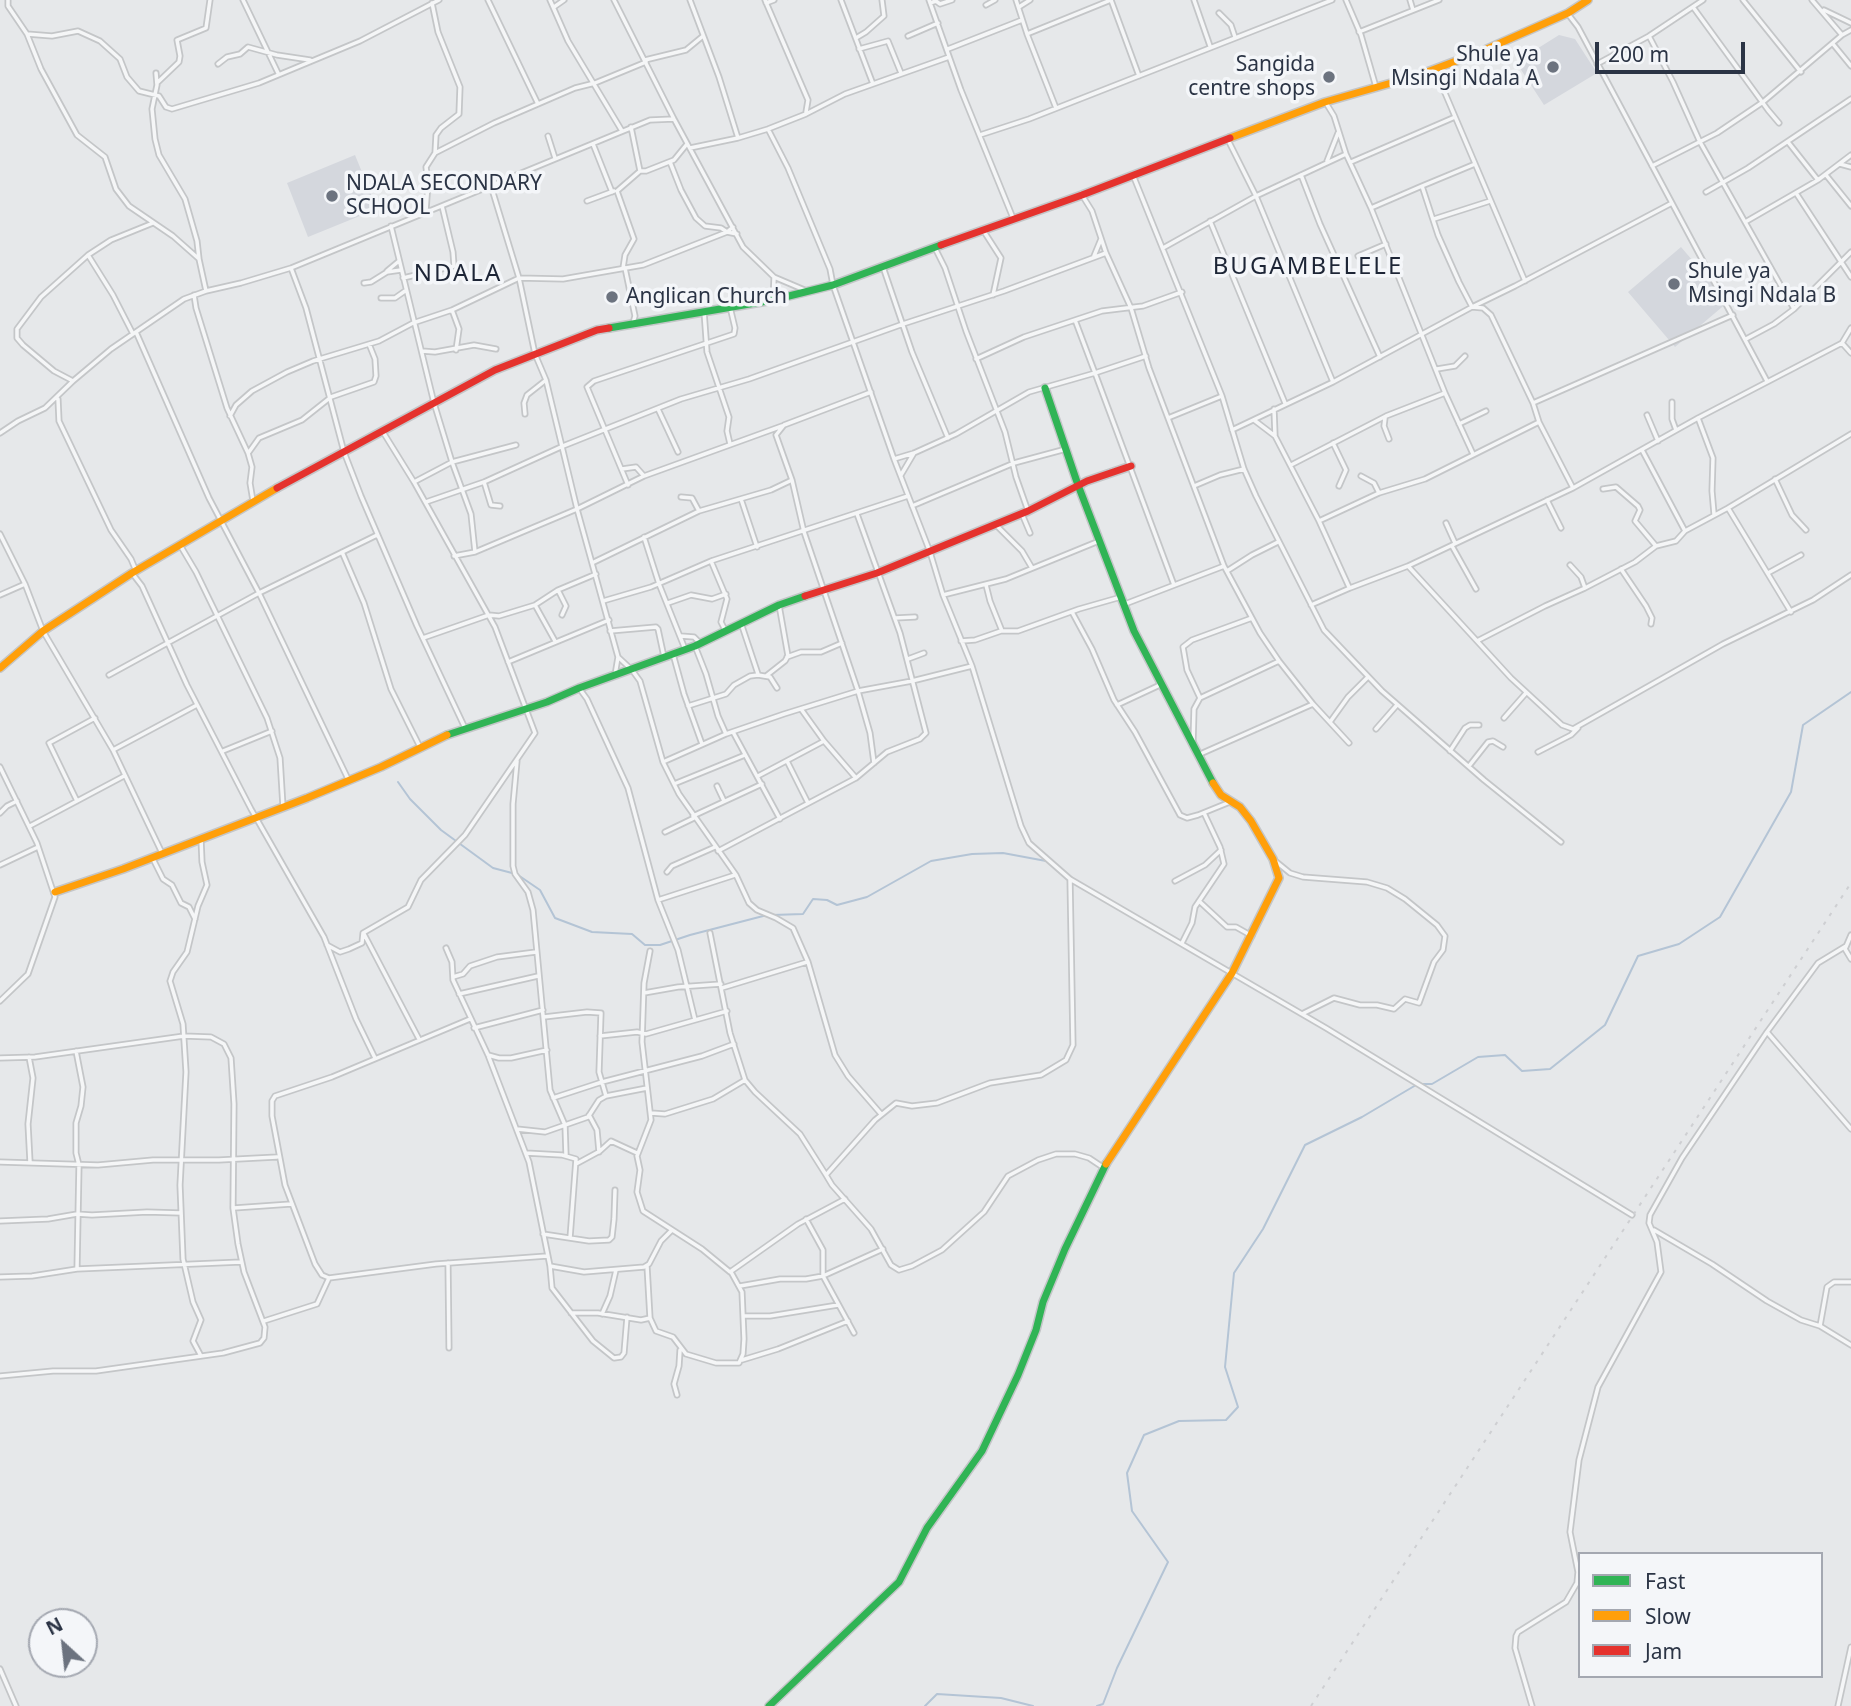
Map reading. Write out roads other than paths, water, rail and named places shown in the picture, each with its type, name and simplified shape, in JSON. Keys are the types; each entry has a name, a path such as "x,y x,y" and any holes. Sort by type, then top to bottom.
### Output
{"street":[{"path":"8,0 8,6 27,34 41,69 74,130 81,139 105,157 116,189 123,200 182,242 199,259"},
{"path":"206,291 186,199 157,148 152,109 158,83 179,62 177,40 206,28 210,0"},
{"path":"243,0 279,74"},
{"path":"27,34 52,36 78,31 91,36 120,59 127,77 139,91 161,97 166,107 172,109 227,94 360,41 439,0"},
{"path":"488,0 538,104"},
{"path":"550,0 568,41 622,131"},
{"path":"554,7 564,0"},
{"path":"614,0 674,119 748,254 774,277 809,292"},
{"path":"690,0 738,138"},
{"path":"774,0 766,2 808,100 806,114"},
{"path":"841,0 873,84"},
{"path":"856,38 884,16 882,0"},
{"path":"952,0 940,4 929,1 1013,218"},
{"path":"986,5 995,0"},
{"path":"1016,0 1056,108"},
{"path":"1018,7 1030,0"},
{"path":"1088,0 1090,7"},
{"path":"1027,34 1111,0 1139,76"},
{"path":"1194,0 1210,46"},
{"path":"980,135 1332,0"},
{"path":"1346,0 1377,89"},
{"path":"1410,0 1413,10"},
{"path":"1359,32 1439,0"},
{"path":"0,668 43,631 134,572 253,501 495,370 597,330 774,300 833,285 1082,195 1325,102 1432,71 1568,13 1588,0"},
{"path":"1597,64 1649,36 1703,0"},
{"path":"1743,0 1801,72"},
{"path":"1812,0 1842,35"},
{"path":"432,4 438,32 460,87 459,114 436,135 435,153"},
{"path":"1693,7 1779,123"},
{"path":"1822,10 1851,23"},
{"path":"1219,13 1231,25 1235,37"},
{"path":"1568,13 1578,27 1767,381"},
{"path":"948,50 1023,20"},
{"path":"908,36 938,23"},
{"path":"1653,166 1717,134 1763,102 1851,30"},
{"path":"426,211 426,167 435,153 464,137 575,88 595,83 645,61 686,50 703,36"},
{"path":"1649,36 1700,142 1794,309"},
{"path":"859,49 888,41 901,73"},
{"path":"1833,44 1851,66"},
{"path":"218,64 227,57 241,53 247,47 313,60"},
{"path":"587,201 614,191 640,171 678,158 689,146 738,138 768,129 845,94 949,57"},
{"path":"1432,71 1455,117 1525,281"},
{"path":"156,73 158,83"},
{"path":"1706,192 1788,142 1851,99"},
{"path":"1325,102 1334,116 1346,154 1473,454"},
{"path":"1351,162 1455,117"},
{"path":"0,433 39,412 134,333 194,295 291,268 631,127 654,119 674,119"},
{"path":"631,127 640,171"},
{"path":"768,129 788,168 830,269 833,285 894,459 930,552 943,595 972,666 1024,834 1034,848 1070,879 1302,1014 1632,1215"},
{"path":"1326,163 1338,131"},
{"path":"548,136 555,158"},
{"path":"1227,139 1256,196 1333,382"},
{"path":"1788,142 1818,180"},
{"path":"593,144 634,239 624,258 634,323"},
{"path":"1163,247 1256,196 1346,154"},
{"path":"1746,222 1818,180 1851,155"},
{"path":"670,162 696,218 705,226 737,234"},
{"path":"1371,208 1475,164"},
{"path":"1839,164 1851,167"},
{"path":"1826,174 1851,206"},
{"path":"1133,175 1222,396 1244,469 1278,542 1329,637 1397,705 1561,842"},
{"path":"1301,175 1380,357"},
{"path":"1422,186 1454,271 1472,306"},
{"path":"491,187 519,278 535,354 546,380 577,509 609,620 618,657 615,675"},
{"path":"1796,193 1851,277"},
{"path":"1082,195 1131,308 1168,418 1225,569 1279,661 1349,743"},
{"path":"1434,219 1490,201"},
{"path":"1232,430 1333,382 1472,306 1672,203"},
{"path":"402,278 454,266 442,206"},
{"path":"1210,221 1286,404"},
{"path":"73,381 46,365 20,341 16,332 32,306 88,255 111,240 153,223"},
{"path":"391,226 434,403 471,514 475,552"},
{"path":"230,416 236,405 253,391 287,372 369,344 413,323 452,310 519,278 563,279 650,263 727,232 733,227"},
{"path":"382,229 392,234"},
{"path":"983,230 1001,258 993,295"},
{"path":"1094,256 1101,238"},
{"path":"1358,256 1386,244"},
{"path":"934,248 945,268 976,359 1008,439 1030,533"},
{"path":"1745,340 1794,309 1851,252"},
{"path":"426,502 484,482 563,446 658,409 993,295 1106,253"},
{"path":"88,255 134,333 221,520 349,780"},
{"path":"364,283 371,282 399,261"},
{"path":"883,267 926,388 948,438"},
{"path":"291,268 306,308 344,452 377,535 466,728"},
{"path":"385,273 401,270"},
{"path":"774,277 774,300"},
{"path":"382,298 395,298 406,291"},
{"path":"976,359 1024,337 1102,311 1154,303 1182,292"},
{"path":"194,295 195,308 230,416 248,453 253,501"},
{"path":"1488,300 1488,311 1573,488"},
{"path":"1472,306 1488,311"},
{"path":"628,485 607,429 588,391 589,384 735,332 730,307"},
{"path":"452,310 459,329 456,350"},
{"path":"704,311 709,360 729,417 727,431 730,444"},
{"path":"1533,403 1732,315"},
{"path":"1075,320 1174,585"},
{"path":"1311,606 1350,587 1408,566 1573,488 1698,418 1842,343 1851,328"},
{"path":"1842,343 1851,353"},
{"path":"248,453 259,438 302,419 331,397 362,388 375,381 375,359 369,344"},
{"path":"422,351 456,350 474,345 496,349"},
{"path":"894,459 948,438 1018,398 1146,356"},
{"path":"1437,369 1453,367 1465,356"},
{"path":"525,414 523,403 527,395 546,380"},
{"path":"769,1706 899,1582 927,1528 982,1451 1015,1382 1049,1287 1104,1168 1128,1127 1232,973 1278,881 1279,873 1273,859 1244,811 1216,788 1134,631 1078,485 1045,387"},
{"path":"454,556 475,552 577,509 644,476 871,391"},
{"path":"1291,465 1386,416 1445,393"},
{"path":"1168,418 1222,396"},
{"path":"58,397 59,421 111,530 131,559 134,572 170,643 197,705 327,945 356,1019 375,1058"},
{"path":"1672,402 1672,419 1676,430"},
{"path":"658,409 678,452"},
{"path":"1274,409 1275,436"},
{"path":"1459,424 1486,411"},
{"path":"1647,415 1658,441"},
{"path":"1386,416 1383,424 1389,439"},
{"path":"1698,418 1713,458 1714,514"},
{"path":"1254,420 1275,436 1350,587"},
{"path":"1319,521 1379,493 1425,479 1539,422"},
{"path":"776,435 783,425"},
{"path":"767,430 776,435 792,481 804,532 858,691 872,743 874,764"},
{"path":"363,933 410,906 421,880 465,835 535,733 489,615 426,502 383,432"},
{"path":"1477,642 1635,562 1656,546 1676,541 1685,531 1851,434"},
{"path":"1333,443 1346,470 1339,486"},
{"path":"414,482 452,462 516,445"},
{"path":"912,506 1014,463 1066,449"},
{"path":"1642,450 1685,531"},
{"path":"901,475 914,453"},
{"path":"55,892 201,839 382,768 420,747 466,728 547,702 697,645 779,605 877,573 1025,513 1078,485 1131,466"},
{"path":"622,468 636,467 644,476"},
{"path":"1194,486 1244,469"},
{"path":"1361,475 1374,483 1379,493"},
{"path":"1775,479 1792,515 1806,530"},
{"path":"593,562 699,511 792,481"},
{"path":"484,482 490,504 493,507 499,506"},
{"path":"1603,489 1616,487 1638,506 1640,510 1635,521 1656,546"},
{"path":"603,601 659,584 710,561 908,496"},
{"path":"681,498 692,498 699,511"},
{"path":"741,499 757,547"},
{"path":"1547,500 1561,528"},
{"path":"1728,508 1791,612"},
{"path":"667,872 673,865 717,849 808,804 856,778 891,750 926,733 908,659 857,514"},
{"path":"1446,523 1476,589"},
{"path":"996,525 1022,551 1033,569"},
{"path":"0,534 25,584 43,631 113,750 162,853"},
{"path":"109,676 259,593 377,535"},
{"path":"644,536 659,584 685,649"},
{"path":"943,595 986,585 1033,569 1099,541"},
{"path":"961,641 975,640 1002,631 1018,631 1072,612 1122,601 1174,585 1225,569 1278,542"},
{"path":"180,545 218,616 272,731 280,758 283,807"},
{"path":"342,552 364,603 391,689 420,747"},
{"path":"1769,573 1801,555"},
{"path":"710,561 726,594 727,605 721,622 725,631"},
{"path":"1570,565 1581,577 1585,588"},
{"path":"1408,566 1526,692 1569,729 1579,726 1723,644 1791,612 1851,575"},
{"path":"1621,568 1646,606 1652,618 1651,624"},
{"path":"423,638 489,615 496,616 536,605 558,590 596,574"},
{"path":"0,595 25,584"},
{"path":"986,585 1002,631"},
{"path":"558,590 566,606 562,615"},
{"path":"667,603 691,595 712,599 726,594"},
{"path":"536,605 555,642"},
{"path":"779,605 787,642 787,657"},
{"path":"1072,612 1117,705 1135,732 1180,815 1186,818 1232,802"},
{"path":"895,618 915,617"},
{"path":"1200,698 1187,670 1183,647 1192,640 1252,618"},
{"path":"508,662 609,620"},
{"path":"741,623 758,675"},
{"path":"610,631 656,627 659,629 664,657"},
{"path":"681,636 694,637 726,734"},
{"path":"766,677 787,657 801,652 821,652 842,643"},
{"path":"908,659 924,653"},
{"path":"673,654 702,744"},
{"path":"618,657 632,670 642,687 663,762 674,783 694,817 736,875 747,900 754,908 793,928 808,962 835,1055 848,1076 881,1114"},
{"path":"1193,745 1194,709 1200,698 1279,661"},
{"path":"663,762 726,734 858,691 972,666"},
{"path":"688,706 727,694 734,685 758,675 771,679 777,688"},
{"path":"1330,722 1348,697 1368,677"},
{"path":"1117,705 1162,684"},
{"path":"579,688 587,699 626,781 657,900 678,950 695,1020"},
{"path":"1504,718 1526,692"},
{"path":"1198,755 1313,704"},
{"path":"113,750 197,705"},
{"path":"1376,729 1397,705"},
{"path":"801,709 856,778"},
{"path":"77,802 49,743 95,718"},
{"path":"1450,751 1465,728 1479,725"},
{"path":"1538,752 1571,735 1579,726"},
{"path":"223,751 272,731"},
{"path":"733,732 780,819"},
{"path":"758,776 824,741"},
{"path":"1469,766 1488,742 1495,741 1503,747"},
{"path":"674,783 745,755"},
{"path":"517,759 513,804 513,866 531,900 548,1077 553,1098 565,1125 566,1156"},
{"path":"787,761 808,804"},
{"path":"0,767 30,826 55,892 55,903 27,974 0,1001"},
{"path":"30,826 124,775"},
{"path":"665,832 762,784"},
{"path":"717,786 724,801"},
{"path":"0,813 17,801"},
{"path":"1182,943 1191,927 1194,910 1223,867 1221,850 1204,813"},
{"path":"201,839 202,862 208,883 199,902 187,952 170,981 182,1020 187,1088 180,1185 183,1264 192,1302 201,1321 193,1343 201,1356"},
{"path":"0,865 38,847"},
{"path":"1175,881 1205,865 1221,850"},
{"path":"152,857 163,879 172,885 181,903 189,907 195,921"},
{"path":"1273,859 1287,871 1303,877 1367,882 1387,888 1437,925 1445,936 1443,950 1434,962 1419,1003 1405,999 1394,1009 1333,998 1302,1014"},
{"path":"657,900 736,875"},
{"path":"827,1175 881,1114 898,1102 912,1106 937,1103 990,1083 1041,1075 1066,1060 1073,1045 1070,879"},
{"path":"1199,901 1227,927 1236,927 1252,936"},
{"path":"327,945 342,952 362,943 363,933"},
{"path":"363,933 419,1040"},
{"path":"710,933 734,1044 745,1080 800,1134 829,1181 871,1228 893,1267 899,1270 942,1250 984,1212 1008,1176 1038,1160 1056,1154 1075,1154 1089,1158 1104,1168"},
{"path":"1851,935 1846,946 1846,953 1851,959"},
{"path":"1532,1706 1515,1648 1516,1636 1518,1632 1566,1602 1577,1583 1578,1572 1570,1532 1579,1460 1598,1387 1661,1272 1657,1242 1649,1221 1650,1215 1682,1158 1767,1032 1818,964 1846,946"},
{"path":"446,948 452,962 452,977 488,1055 526,1153 550,1266 552,1288 601,1349 617,1358 624,1353 627,1317"},
{"path":"650,951 642,1034 651,1120 638,1153 640,1206 648,1215 702,1249 731,1272 740,1286 744,1316 744,1347 741,1360"},
{"path":"452,977 463,974 470,966 497,957 536,952"},
{"path":"644,993 687,987 722,986 808,962"},
{"path":"459,994 538,976"},
{"path":"474,1028 543,1010"},
{"path":"544,1017 598,1012 601,1014 599,1070 606,1096"},
{"path":"599,1036 637,1032 642,1034 727,1012"},
{"path":"470,1018 332,1077 275,1096 272,1106 278,1157 292,1203 318,1271 329,1278 448,1263 547,1256"},
{"path":"1767,1032 1851,1129"},
{"path":"0,1058 29,1057 184,1036 218,1039 229,1052 234,1104 233,1208 241,1262 264,1321 265,1333 260,1343 240,1350 96,1371 53,1371 0,1376"},
{"path":"553,1098 602,1082 702,1056 734,1044"},
{"path":"488,1055 511,1058 547,1050"},
{"path":"76,1051 83,1087 76,1123 76,1153 79,1165 77,1269"},
{"path":"29,1057 33,1078 28,1124 30,1162"},
{"path":"651,1113 665,1114 713,1099 745,1080"},
{"path":"516,1129 542,1132 565,1125 589,1115 598,1101 606,1096 647,1088"},
{"path":"589,1115 597,1130 598,1152"},
{"path":"576,1164 611,1141 638,1153"},
{"path":"526,1153 574,1158 576,1164 570,1238"},
{"path":"0,1162 79,1165 278,1157"},
{"path":"542,1234 589,1241 611,1239 615,1190"},
{"path":"731,1272 806,1219 845,1199"},
{"path":"233,1208 292,1203"},
{"path":"0,1221 48,1219 77,1214 181,1213"},
{"path":"806,1219 823,1250 824,1276 855,1333"},
{"path":"1652,1229 1720,1269 1767,1301 1801,1320 1820,1326 1851,1345"},
{"path":"672,1230 661,1241 647,1266 650,1318 655,1330 673,1337 680,1350 686,1354 732,1365 849,1321"},
{"path":"740,1286 780,1279 824,1276 883,1249"},
{"path":"0,1277 32,1276 77,1269 241,1262"},
{"path":"448,1263 449,1348"},
{"path":"550,1266 584,1272 647,1266"},
{"path":"602,1314 610,1296 616,1270"},
{"path":"264,1321 317,1304 329,1278"},
{"path":"1820,1326 1827,1287 1833,1282 1851,1282"},
{"path":"744,1316 770,1316 839,1305"},
{"path":"571,1313 641,1320 650,1318"},
{"path":"677,1395 674,1384 680,1350"},
{"path":"1838,1706 1851,1647"},
{"path":"0,1669 16,1706"}],"waterway":[{"path":"1422,1084 1432,1084 1478,1057 1505,1055 1522,1071 1550,1069 1605,1025 1638,956 1679,944 1720,917 1791,792 1803,725 1851,692"},
{"path":"398,782 410,799 441,830 493,868 512,873"},
{"path":"772,915 803,914 813,899 827,900 837,905 867,897 931,861 972,854 1003,853 1046,861"},
{"path":"518,875 540,890 555,918 592,932 632,934 645,945 660,945 767,915"},
{"path":"1097,1706 1103,1704 1117,1668 1168,1562 1132,1511 1127,1473 1144,1435 1179,1421 1226,1420 1238,1407 1225,1367 1234,1273 1263,1229 1305,1145 1362,1117 1416,1085"},
{"path":"925,1706 937,1694 1001,1698 1033,1706"}],"railway":[{"path":"1311,1706 1851,883"}],"place":[{"name":"Shule ya Msingi Ndala A","path":"1553,67"},
{"name":"Sangida centre shops","path":"1329,77"},
{"name":"NDALA SECONDARY SCHOOL","path":"332,196"},
{"name":"Shule ya Msingi Ndala B","path":"1674,284"},
{"name":"Anglican Church","path":"612,297"}],"district":[{"name":"BUGAMBELELE","path":"1308,267"},
{"name":"NDALA","path":"458,274"}]}
